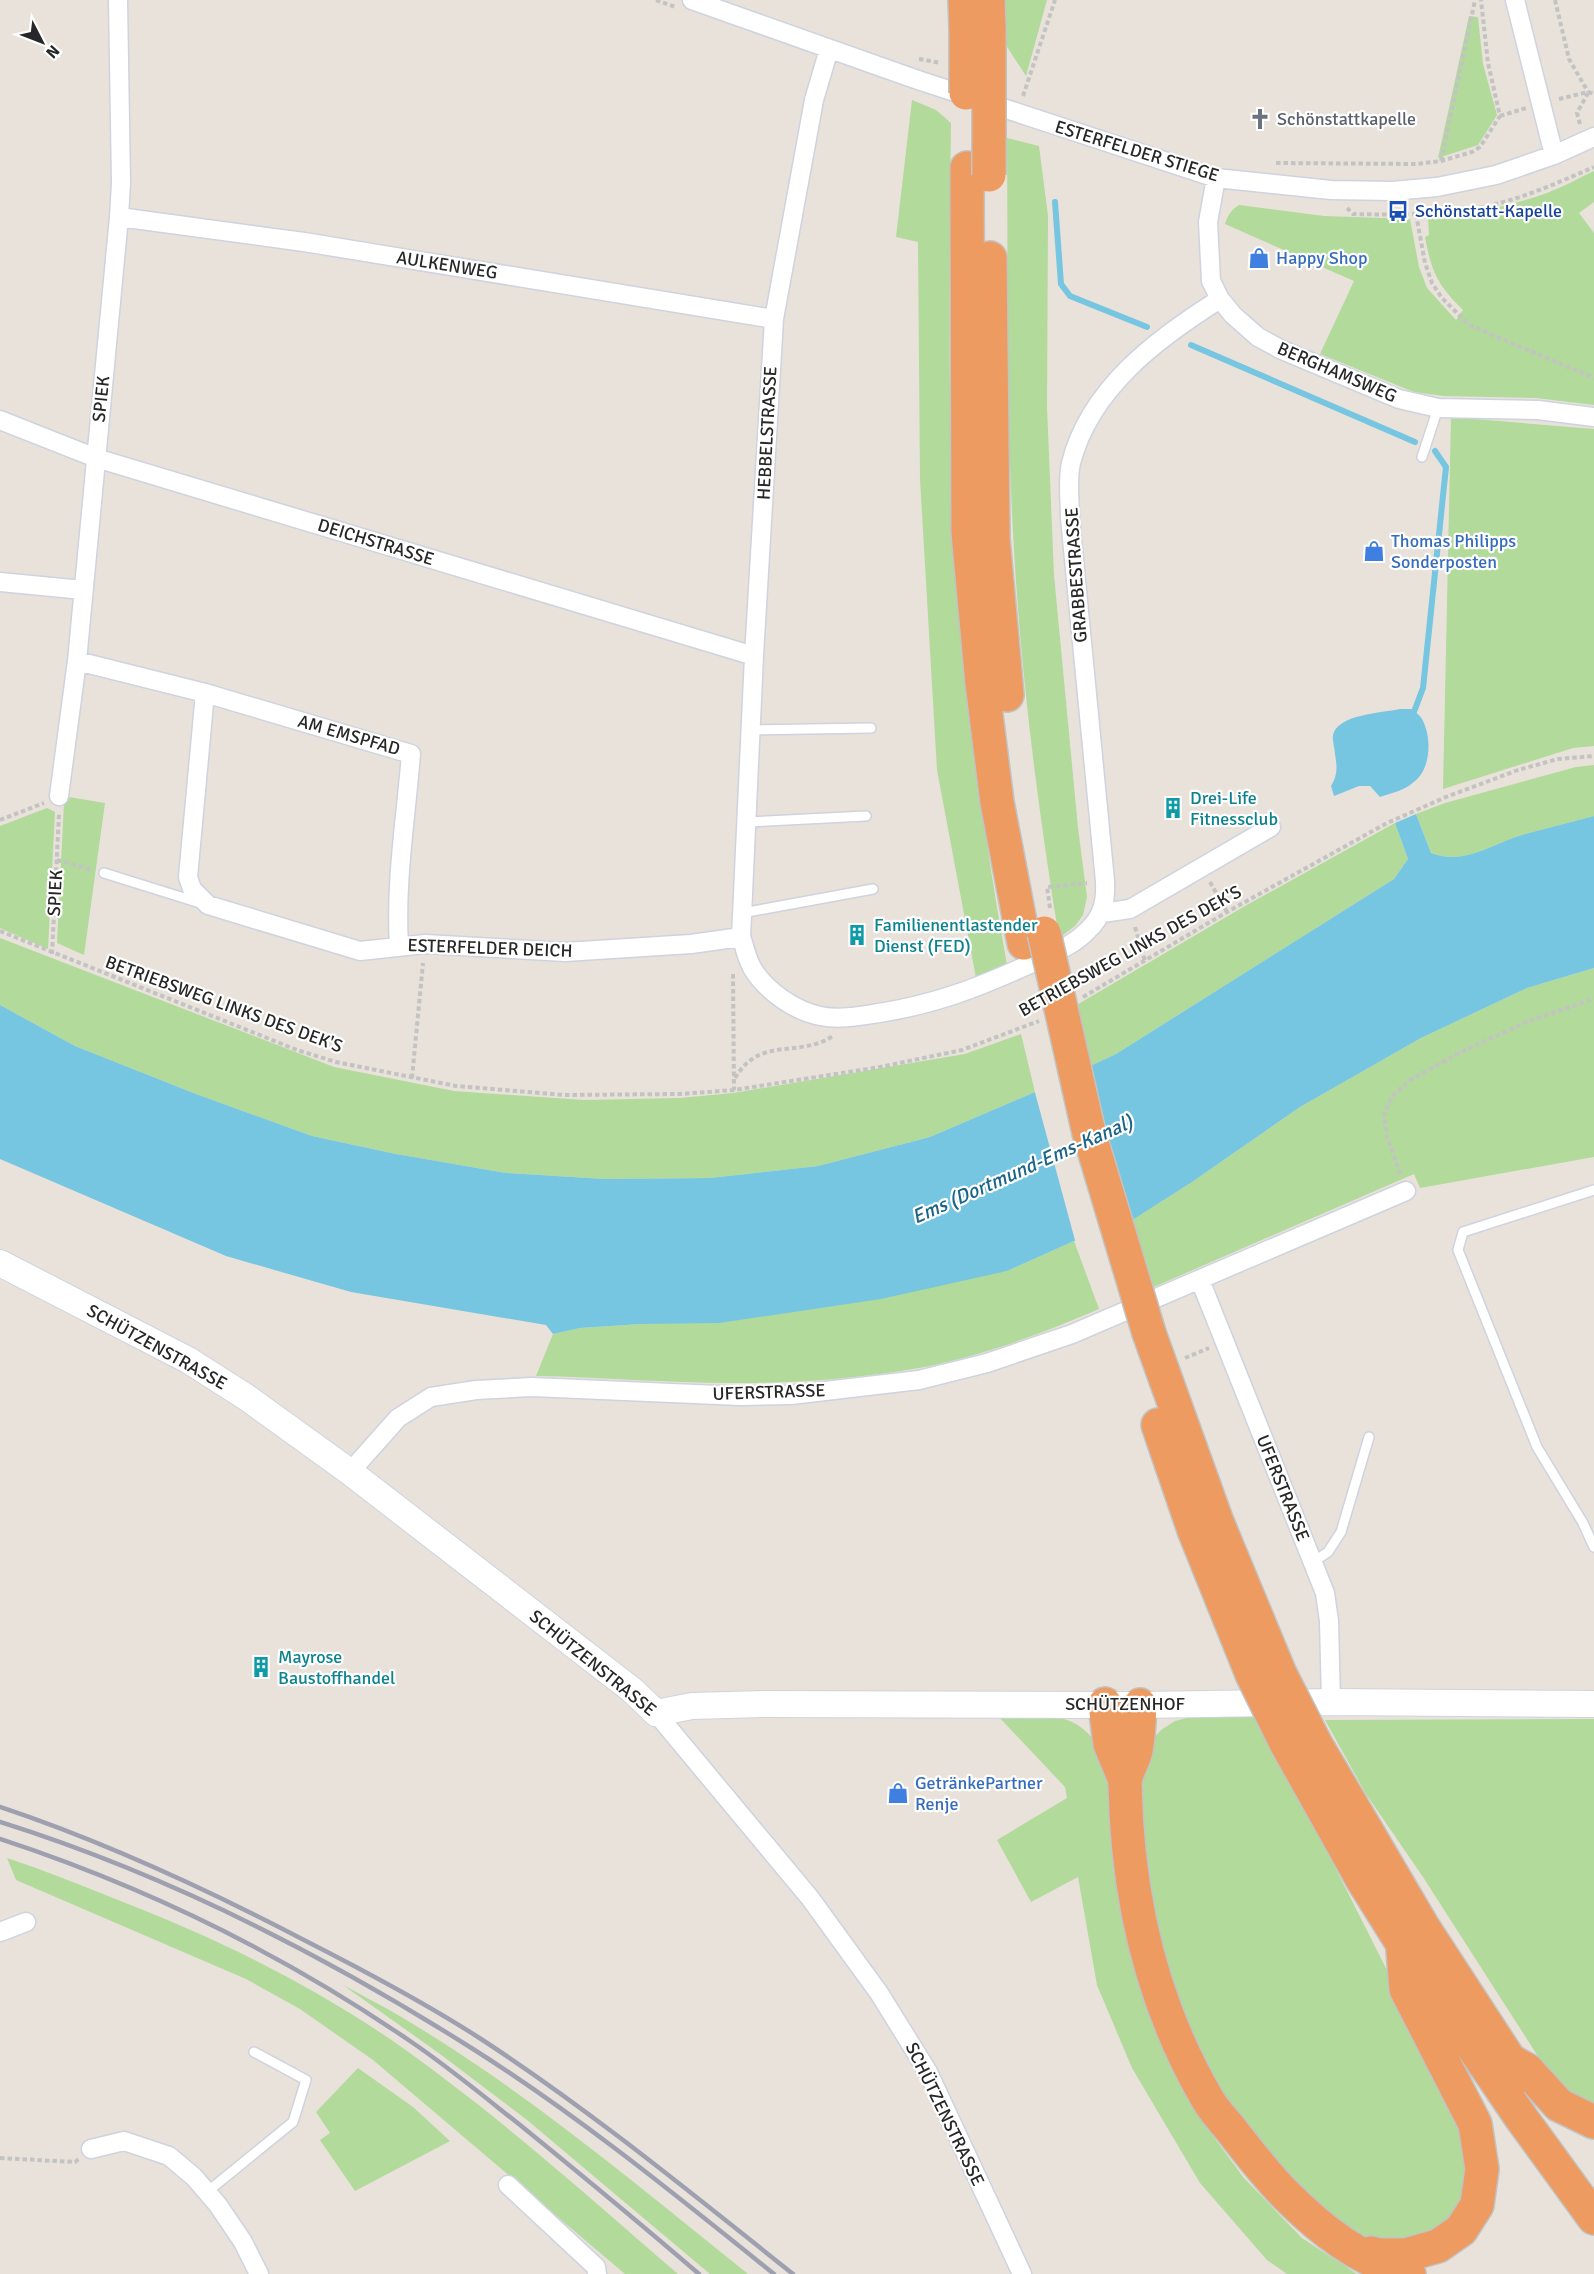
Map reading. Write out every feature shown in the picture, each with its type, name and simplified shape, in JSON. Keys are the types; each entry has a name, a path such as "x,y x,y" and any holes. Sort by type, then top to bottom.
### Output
{"highway":[{"path":"977,15 978,171 968,532 982,683 997,802 1034,938 1068,1137 1098,1244 1139,1337 1194,1530 1300,1743 1362,1879 1402,1943 1522,2119 1594,2218"},
{"path":"1105,1704 1110,1744 1125,1780 1128,1845 1139,1921 1161,2004 1209,2102 1271,2180 1310,2219 1344,2245 1388,2268 1410,2274"},
{"path":"1125,1780 1136,1750 1140,1705"},
{"path":"1300,1743 1511,2061 1594,2180"},
{"path":"1344,2245 1379,2255 1406,2255 1438,2246 1461,2230 1477,2205 1482,2169 1475,2124 1406,1989 1402,1943"},
{"path":"1511,2061 1527,2070 1559,2104 1594,2122"}],"street":[{"name":"SPIEK","path":"59,796 76,661 119,217 121,183 118,0"},
{"name":"ESTERFELDER STIEGE","path":"692,0 829,49 1216,178 1331,190 1392,191 1437,187 1497,175 1554,155 1594,137"},
{"path":"1515,0 1554,155"},
{"name":"HEBBELSTRASSE","path":"737,938 742,913 754,656 774,319 814,100 829,49"},
{"name":"BERGHAMSWEG","path":"1216,178 1208,222 1211,281 1220,299 1233,315 1258,337 1282,350 1399,399 1438,408 1538,410 1594,417"},
{"name":"AULKENWEG","path":"119,217 315,244 774,319"},
{"name":"GRABBESTRASSE","path":"1101,913 1106,897 1105,881 1070,518 1070,465 1083,426 1114,382 1183,322 1220,299"},
{"name":"DEICHSTRASSE","path":"0,420 96,458 754,656"},
{"path":"0,582 83,590"},
{"name":"AM EMSPFAD","path":"76,661 205,693 411,754 397,920 399,945"},
{"path":"205,693 188,877 192,889 208,905"},
{"path":"737,938 753,969 767,987 791,1004 820,1016 850,1018 918,1007 978,988 1072,944 1089,929 1101,913 1130,909 1271,827"},
{"name":"ESTERFELDER DEICH","path":"208,905 360,951 425,944 565,952 642,948 737,938"},
{"name":"UFERSTRASSE","path":"350,1472 398,1418 431,1397 476,1390 532,1387 741,1396 791,1395 919,1380 987,1363 1049,1343 1406,1191"},
{"name":"SCHÜTZENSTRASSE","path":"0,1263 188,1360 246,1397 350,1472 632,1690 656,1713 810,1898 879,1992 928,2072 1022,2274"},
{"name":"UFERSTRASSE","path":"1200,1280 1325,1593 1329,1621 1331,1702"},
{"name":"SCHÜTZENHOF","path":"656,1713 671,1708 692,1706 764,1704 1140,1705 1331,1702 1594,1704"},
{"path":"0,1932 26,1922"},
{"path":"91,2149 124,2141 169,2156 194,2177 207,2192 243,2242 259,2274"},
{"path":"508,2185 596,2267 597,2274"}],"lane":[{"path":"1422,457 1438,408"},
{"path":"751,730 871,728"},
{"path":"747,822 866,816"},
{"path":"104,873 208,905"},
{"path":"742,913 873,889"},
{"path":"1594,1190 1463,1232 1458,1250 1537,1447 1588,1521 1594,1547"},
{"path":"1313,1562 1328,1552 1341,1532 1369,1437"},
{"path":"207,2192 293,2122 306,2080 254,2052"}],"path":[{"path":"1018,113 1055,0"},
{"path":"1441,161 1475,0"},
{"path":"1270,164 1416,164 1441,161 1480,147 1500,116 1488,63 1481,0"},
{"path":"1555,0 1569,59 1588,92 1594,94"},
{"path":"918,59 951,65"},
{"path":"1014,89 1033,100"},
{"path":"1353,214 1416,214 1474,209 1546,189 1594,167"},
{"path":"1416,214 1425,263 1432,283 1442,298 1469,325 1594,378"},
{"name":"BETRIEBSWEG LINKS DES DEK'S","path":"1082,998 1227,912 1352,842 1446,796 1518,770 1558,759 1594,756"},
{"path":"0,820 59,796"},
{"name":"SPIEK","path":"52,954 59,796"},
{"path":"57,860 104,873"},
{"path":"1047,887 1095,882"},
{"path":"1219,899 1227,912"},
{"path":"1130,909 1145,960"},
{"name":"BETRIEBSWEG LINKS DES DEK'S","path":"0,931 52,954 297,1050 336,1062 456,1086 564,1095 668,1094 734,1090 880,1067 962,1050 1044,1018"},
{"path":"734,1090 737,938"},
{"path":"412,1078 425,944"},
{"path":"1406,1191 1387,1136 1384,1115 1392,1096 1410,1080 1461,1052 1532,1020 1594,999"},
{"path":"734,1080 760,1053 822,1043 839,1032 850,1018"},
{"path":"1183,1359 1224,1342"},
{"path":"0,2158 75,2162 91,2149"}],"green space":[{"path":"1003,0 1047,0 1026,76 1004,42"},
{"path":"1469,16 1478,17 1483,64 1497,115 1478,145 1438,158"},
{"path":"912,100 936,110 951,123 950,396 956,560 964,662 976,763 1007,965 976,978 937,770 920,479 918,242 896,237"},
{"path":"1007,138 1039,146 1048,216 1047,407 1054,575 1078,828 1087,897 1083,915 1075,926 1059,938 1030,735 1016,583 1009,434"},
{"path":"1594,171 1594,202 1579,213 1594,233 1594,405 1536,398 1444,396 1414,392 1320,354 1354,281 1225,224 1230,213 1239,205 1324,216 1410,219 1419,267 1427,288 1456,320 1463,310 1441,285 1433,269 1425,237 1429,235 1428,218 1473,212 1533,198"},
{"path":"1451,417 1594,429 1594,746 1573,748 1443,789"},
{"path":"1594,765 1594,816 1525,834 1467,855 1456,857 1431,853 1416,814 1445,803 1576,767"},
{"path":"69,797 105,803 84,955 57,943 64,803"},
{"path":"47,808 55,812 48,949 0,928 0,826"},
{"path":"1395,823 1408,859 1394,879 1116,1054 1089,1067 1075,1006 1245,906"},
{"path":"0,938 334,1067 454,1091 584,1100 680,1098 733,1093 965,1054 1021,1034 1035,1092 930,1137 818,1166 710,1178 605,1179 506,1173 396,1154 312,1136 196,1094 75,1046 0,1005"},
{"path":"1594,968 1594,1157 1420,1188 1414,1174 1149,1289 1131,1221 1300,1107 1421,1038 1527,988"},
{"path":"1074,1241 1099,1309 985,1352 913,1369 788,1382 694,1382 536,1376 553,1334 580,1328 641,1324 1007,1271"},
{"path":"997,1715 1059,1717 1083,1729 1104,1755 1164,2045 1193,2109 1244,2178 1302,2238 1357,2274 1287,2274 1267,2260 1200,2183 1132,2068 1097,1985 1078,1877 1031,1902 997,1840 1067,1798 1065,1787"},
{"path":"1191,1717 1259,1717 1393,1982 1460,2125 1470,2176 1465,2199 1453,2217 1433,2234 1386,2242 1363,2235 1340,2223 1279,2167 1209,2075 1162,1964 1142,1839 1142,1770 1150,1742 1161,1730 1175,1721"},
{"path":"1594,1719 1594,2110 1582,2105 1548,2072 1423,1877 1366,1794 1325,1720"},
{"path":"7,1858 184,1927 288,1977 354,2016 463,2092 678,2274 625,2274 373,2060 300,2009 246,1979 16,1880"},
{"path":"343,1985 403,2018 493,2076 580,2140 748,2274 710,2274 527,2120"},
{"path":"358,2068 413,2107 450,2141 355,2191 320,2140 330,2133 316,2112"}],"water":[{"path":"1400,709 1411,709 1420,716 1425,726 1428,752 1420,775 1407,787 1380,797 1370,786 1359,786 1334,796 1331,786 1336,774 1333,735 1337,728 1352,719"},
{"name":"Ems (Dortmund-Ems-Kanal)","path":"1416,814 1431,853 1456,857 1479,852 1525,834 1594,816 1594,968 1527,988 1421,1038 1300,1107 1131,1221 1074,1241 1007,1271 881,1299 719,1323 641,1324 580,1328 553,1334 546,1325 351,1292 226,1256 0,1159 0,1005 75,1046 196,1094 312,1136 396,1154 506,1173 605,1179 710,1178 818,1166 930,1137 1116,1054 1394,879 1408,859 1395,823"}],"pier":[{"path":"1089,1064 1132,1224 1076,1244 1034,1089"}],"waterway":[{"path":"1055,202 1061,284 1070,296 1147,327"},
{"path":"1191,345 1415,442"},
{"path":"1412,717 1423,688 1446,467 1435,451"}],"railway":[{"path":"0,1807 78,1835 191,1884 348,1962 438,2012 522,2066 601,2123 793,2274"},
{"path":"0,1822 123,1866 184,1892 303,1950 417,2015 551,2101 664,2186 774,2274"},
{"path":"0,1839 108,1879 212,1925 313,1979 362,2009 425,2051 468,2084 699,2274"}],"place":[{"name":"Schönstattkapelle","path":"1260,119"},
{"name":"Schönstatt-Kapelle","path":"1398,211"},
{"name":"Happy Shop","path":"1259,258"},
{"name":"Thomas Philipps Sonderposten","path":"1374,551"},
{"name":"Drei-Life Fitnessclub","path":"1173,808"},
{"name":"Familienentlastender Dienst (FED)","path":"857,935"},
{"name":"Mayrose Baustoffhandel","path":"261,1667"},
{"name":"GetränkePartner Renje","path":"898,1793"}]}
